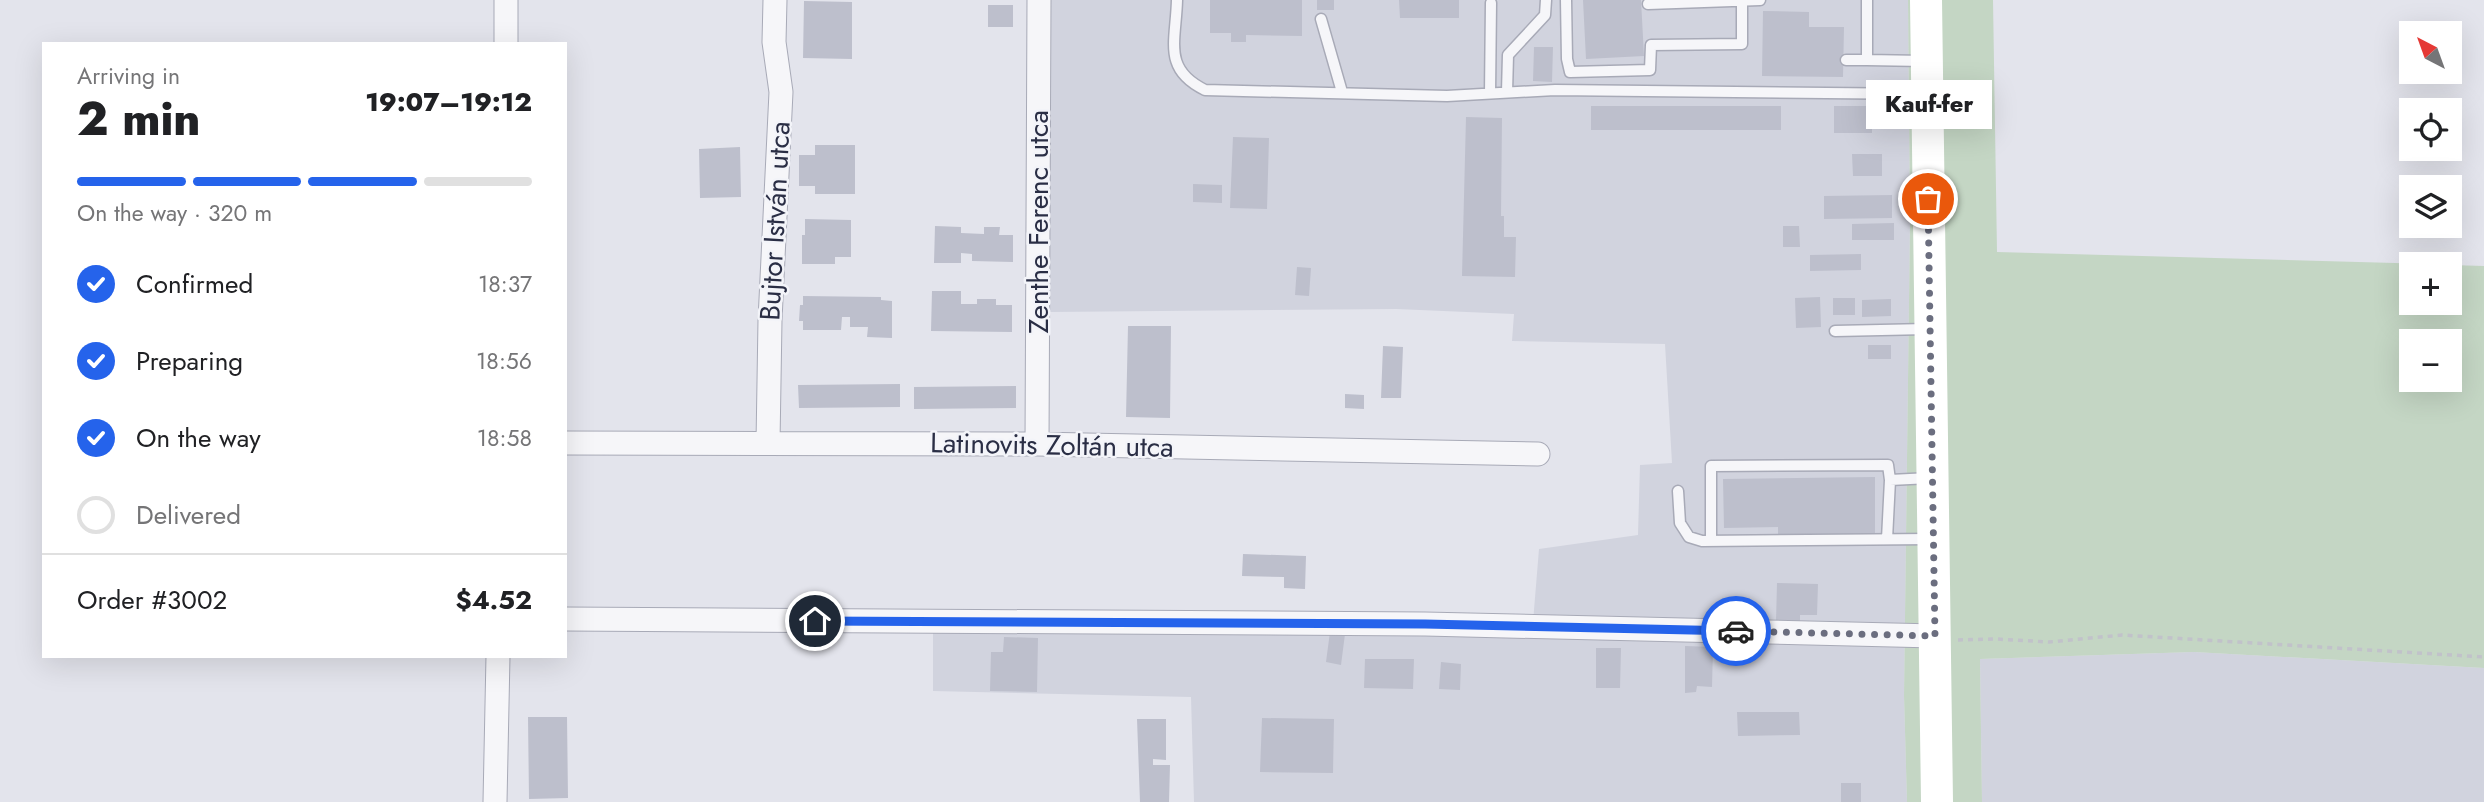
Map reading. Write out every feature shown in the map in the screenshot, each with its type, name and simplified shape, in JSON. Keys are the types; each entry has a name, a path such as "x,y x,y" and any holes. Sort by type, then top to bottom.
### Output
{"main road":[{"path":"1926,0 1937,802"}],"street":[{"path":"506,0 506,42"},
{"name":"Bujtor István utca","path":"768,443 770,320 781,92 775,42 775,0"},
{"name":"Zenthe Ferenc utca","path":"1037,444 1039,0"},
{"name":"Latinovits Zoltán utca","path":"567,443 1037,444 1538,454"},
{"path":"567,619 1425,624 1935,639"},
{"path":"495,802 498,658"}],"lane":[{"path":"1177,0 1175,61 1190,83 1205,90 1447,96 1555,89 1927,94"},
{"path":"1507,92 1508,55 1545,15 1546,0"},
{"path":"1566,0 1567,59 1570,72 1650,70 1651,45 1742,44 1742,0"},
{"path":"1648,4 1760,0"},
{"path":"1867,0 1867,60"},
{"path":"1490,93 1491,2"},
{"path":"1321,19 1342,92"},
{"path":"1846,60 1926,61"},
{"path":"1835,331 1930,329"},
{"path":"1711,541 1711,466 1888,465 1890,480 1887,539"},
{"path":"1890,480 1933,478"},
{"path":"1678,491 1680,523 1689,537 1711,541 1934,539"}],"path":[{"path":"1935,639 2049,642 2122,635 2484,657"}],"shaded area":[{"path":"1048,0 1908,0 1910,222 1904,696 1907,802 1194,802 1191,697 933,691 933,611 1533,622 1539,549 1638,535 1640,465 1672,463 1665,344 1512,341 1514,314 1396,309 1050,312"},
{"path":"2194,652 2484,668 2484,802 1982,802 1980,659"}],"green space":[{"path":"1908,0 1993,0 1997,252 2399,263 2399,315 2462,315 2462,265 2484,266 2484,668 2194,652 1980,659 1982,802 1907,802 1904,696 1910,222"}],"building":[{"path":"1210,0 1302,0 1302,36 1246,35 1246,42 1231,42 1231,33 1210,33"},
{"path":"1317,0 1334,0 1334,10 1317,10"},
{"path":"1399,0 1459,0 1459,18 1400,18"},
{"path":"1583,0 1641,0 1644,56 1586,59"},
{"path":"804,1 852,2 852,59 803,58"},
{"path":"988,5 1013,5 1013,27 988,27"},
{"path":"1763,11 1809,12 1809,27 1844,27 1843,77 1762,76"},
{"path":"1534,47 1553,47 1552,82 1533,81"},
{"path":"1591,106 1781,106 1781,130 1591,130"},
{"path":"1834,106 1872,106 1872,133 1834,133"},
{"path":"1466,117 1502,118 1501,216 1504,216 1504,237 1516,237 1515,277 1462,276"},
{"path":"1233,137 1269,138 1267,209 1230,208"},
{"path":"815,145 855,145 855,194 815,194 815,186 799,186 799,155 815,155"},
{"path":"740,147 741,197 700,198 699,149"},
{"path":"1852,154 1882,154 1882,176 1853,176"},
{"path":"1193,184 1222,185 1222,203 1193,202"},
{"path":"1892,195 1892,218 1824,219 1824,196"},
{"path":"805,219 851,220 851,257 835,257 835,264 802,264"},
{"path":"1894,223 1894,240 1852,240 1852,224"},
{"path":"935,226 961,227 961,233 984,234 984,227 1000,227 999,235 1013,235 1013,262 972,261 972,254 961,253 961,263 934,263"},
{"path":"1783,226 1799,226 1800,247 1783,247"},
{"path":"1861,254 1861,270 1810,271 1810,255"},
{"path":"1297,267 1311,268 1309,296 1295,295"},
{"path":"932,291 961,291 961,304 977,304 977,299 996,299 996,305 1012,305 1012,332 931,331"},
{"path":"803,296 881,297 881,300 892,301 892,338 867,337 868,327 850,327 850,317 842,317 841,330 803,330 803,321 799,321"},
{"path":"1820,297 1821,327 1796,328 1795,298"},
{"path":"1833,298 1855,298 1855,315 1833,315"},
{"path":"1891,299 1891,316 1862,317 1862,300"},
{"path":"1128,326 1171,326 1170,418 1126,417"},
{"path":"1868,345 1891,345 1891,359 1868,359"},
{"path":"1383,346 1403,347 1401,398 1381,398"},
{"path":"900,384 900,407 799,408 798,385"},
{"path":"1016,386 1016,408 914,409 914,387"},
{"path":"1345,394 1364,395 1364,409 1345,408"},
{"path":"1875,477 1875,539 1778,540 1778,527 1724,528 1723,479"},
{"path":"1243,554 1306,556 1305,589 1284,588 1284,577 1242,576"},
{"path":"1777,583 1818,584 1817,615 1800,615 1800,621 1776,621"},
{"path":"1330,632 1345,634 1341,665 1326,662"},
{"path":"1004,637 1038,638 1037,692 990,691 991,652 1003,652"},
{"path":"1685,646 1713,647 1712,687 1697,686 1696,692 1685,693"},
{"path":"1596,648 1621,648 1620,688 1596,688"},
{"path":"1365,659 1414,659 1413,689 1364,688"},
{"path":"1441,662 1461,664 1460,690 1439,689"},
{"path":"1737,712 1799,712 1800,735 1738,736"},
{"path":"528,717 567,717 568,798 529,799"},
{"path":"1262,718 1334,719 1333,773 1260,772"},
{"path":"1137,719 1166,719 1166,760 1153,759 1153,765 1170,765 1169,802 1140,802"},
{"path":"1841,783 1861,783 1861,802 1841,802"}],"way so far":[{"path":"1736,631 1935,636 1928,199"}],"place":[{"name":"Kauf-fer","path":"1928,199"}],"route":[{"path":"815,621 1425,624 1736,631"}]}
